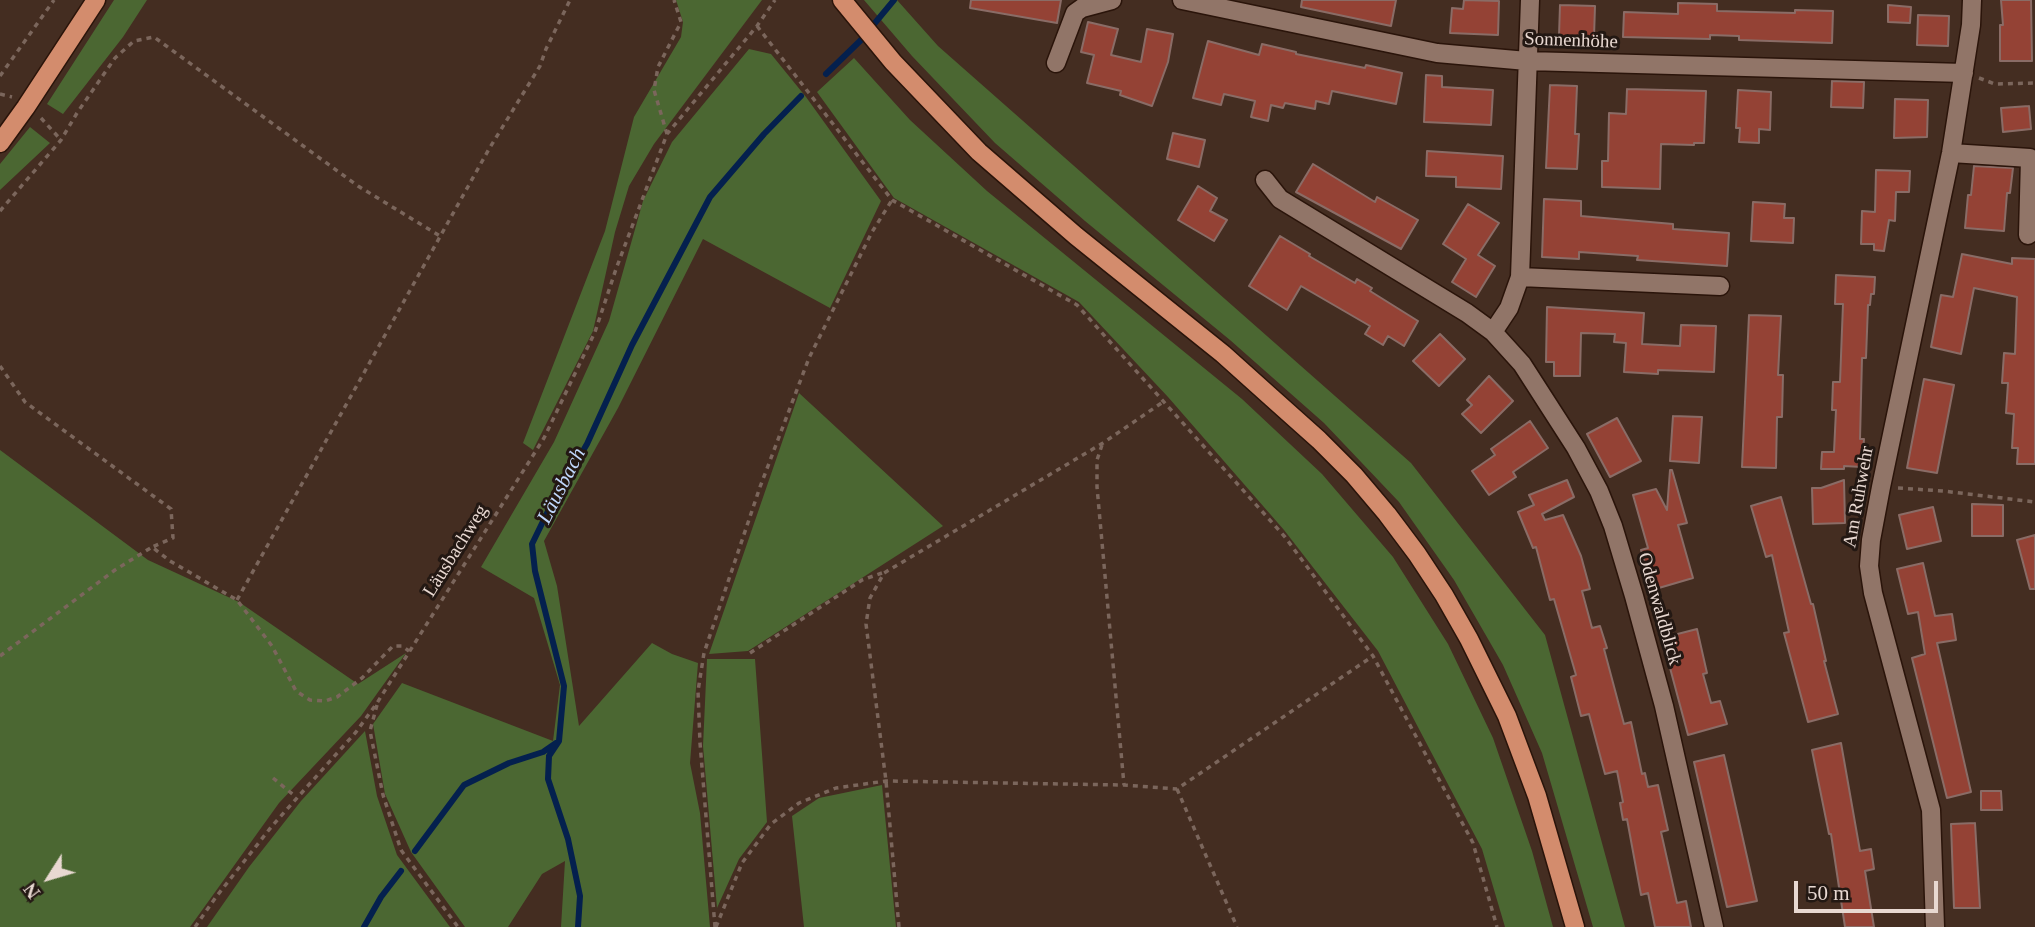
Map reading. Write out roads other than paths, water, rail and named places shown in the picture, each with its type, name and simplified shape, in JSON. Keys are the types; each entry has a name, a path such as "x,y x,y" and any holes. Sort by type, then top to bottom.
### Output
{"main road":[{"path":"0,142 96,0"},
{"path":"842,0 892,62 939,112 1016,186 1223,354 1310,431 1387,513 1444,595 1507,716 1537,796 1575,927"}],"street":[{"path":"1056,63 1075,13 1082,8 1112,0"},
{"name":"Sonnenhöhe","path":"1182,0 1437,53 1527,61 1964,73"},
{"path":"1493,332 1509,308 1520,276 1530,0"},
{"name":"Am Ruhwehr","path":"1935,927 1931,810 1873,593 1869,566 1881,487 1951,153 1972,0"},
{"path":"1951,153 2030,158 2028,235"},
{"name":"Odenwaldblick","path":"1265,180 1280,199 1467,313 1493,332 1522,364 1576,448 1599,491 1613,526 1664,706 1714,927"},
{"path":"1520,276 1720,286"}],"waterway":[{"path":"826,74 860,41 894,0"},
{"name":"Läusbach","path":"578,927 580,896 568,839 548,779 549,756 559,741 564,686 535,571 532,544 587,444 632,345 710,197 801,96"},
{"path":"415,851 464,785 509,763 543,752 556,743"},
{"path":"364,927 381,897 401,871"}]}
